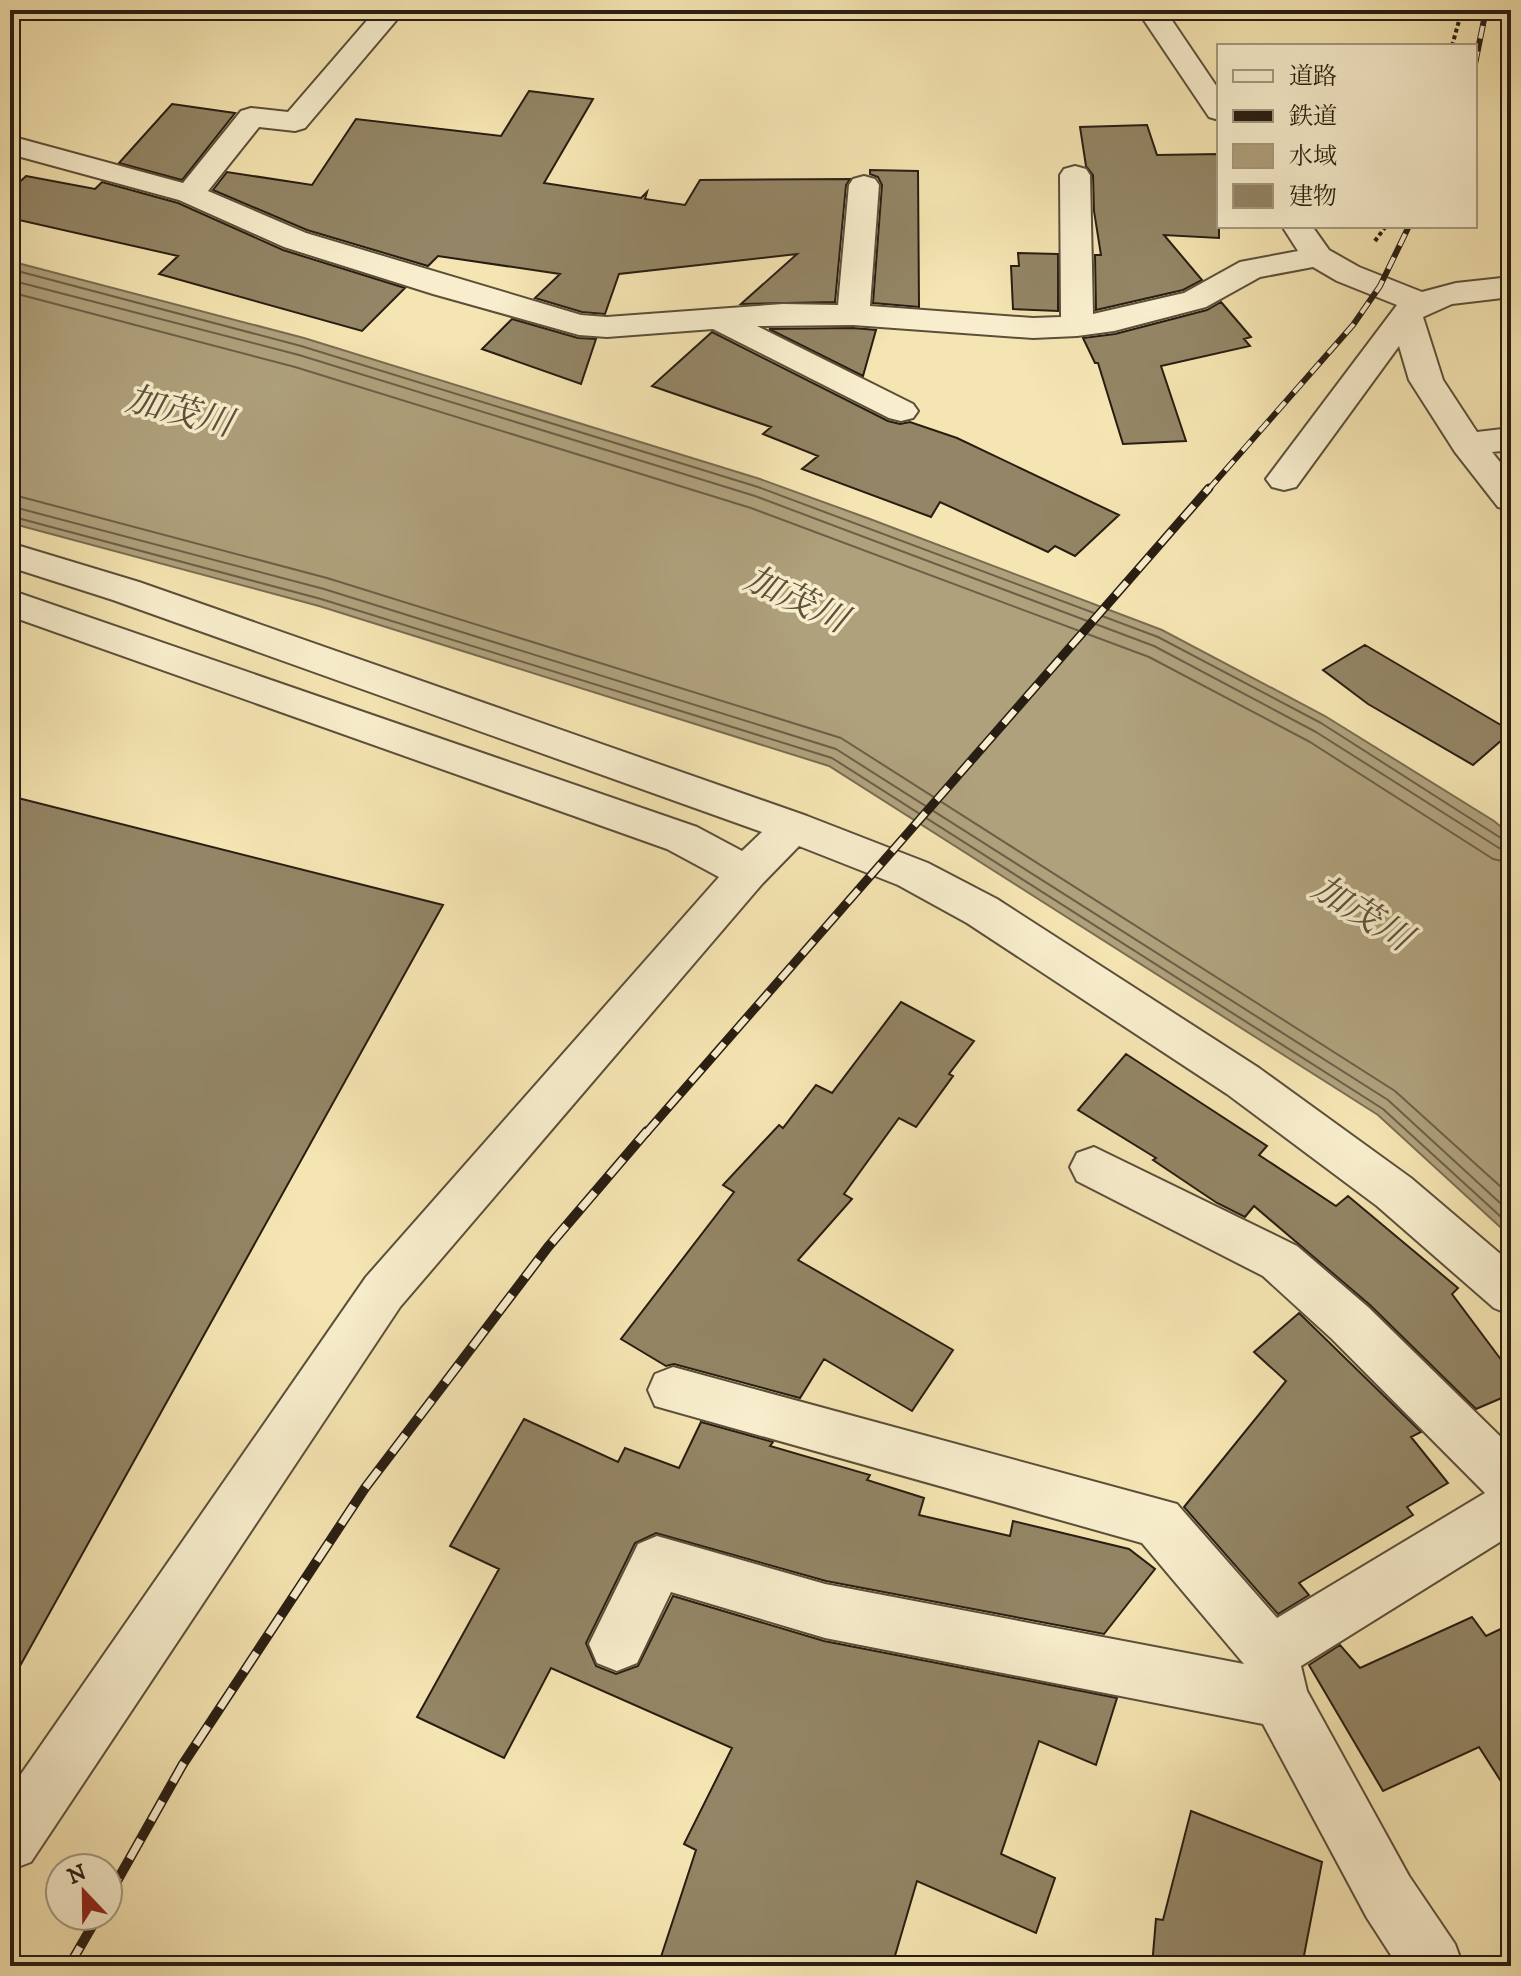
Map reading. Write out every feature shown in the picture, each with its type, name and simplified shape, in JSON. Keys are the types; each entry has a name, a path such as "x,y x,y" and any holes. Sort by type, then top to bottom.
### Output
{"street":[{"path":"190,194 251,117 295,122 391,10"},
{"path":"1152,10 1217,108"},
{"path":"10,145 190,194 295,240 579,325 607,327 783,314 853,315 1033,328 1077,326 1114,321 1195,300 1251,269 1318,257"},
{"path":"1075,175 1077,326"},
{"path":"853,315 864,185"},
{"path":"1298,228 1318,257 1413,309"},
{"path":"1284,479 1413,309 1437,295 1511,287"},
{"path":"1413,309 1426,380 1467,444 1511,499"},
{"path":"719,319 901,411"},
{"path":"1467,444 1511,439"},
{"path":"10,555 126,591 792,827 913,874 982,911 1243,1081 1394,1192 1511,1293"},
{"path":"10,602 682,838 747,873"},
{"path":"10,1841 383,1292 747,873 792,827"},
{"path":"1094,1167 1280,1261 1350,1323 1511,1483"},
{"path":"673,1390 1158,1522 1275,1676 1388,1897 1433,1966"},
{"path":"617,1644 657,1562 825,1611 1275,1676 1511,1506"}],"path":[{"path":"1453,44 1462,10"}],"water":[{"name":"加茂川","path":"10,261 304,338 760,479 870,519 1162,630 1325,716 1494,821 1511,835 1511,1237 1378,1115 829,766 319,606 10,523"}],"building":[{"path":"529,91 593,99 544,183 641,198 647,192 645,199 685,205 700,180 850,179 846,185 835,302 741,304 797,254 619,274 605,314 582,312 535,298 560,274 438,256 428,266 307,230 213,190 227,172 312,185 356,119 501,136"},
{"path":"172,104 235,113 182,180 119,163"},
{"path":"1147,125 1157,155 1217,154 1219,238 1164,235 1202,280 1183,290 1096,310 1095,255 1101,255 1094,211 1093,175 1086,166 1080,127"},
{"path":"870,170 918,171 919,307 873,303 882,185 878,177 870,174"},
{"path":"26,176 95,189 102,182 178,203 283,250 405,288 362,331 159,274 178,256 10,218 10,191"},
{"path":"1018,253 1058,254 1058,311 1013,309 1011,266 1019,266"},
{"path":"1221,302 1251,337 1244,339 1250,346 1161,366 1186,441 1123,444 1098,363 1095,363 1083,338 1115,334 1207,310"},
{"path":"512,319 578,338 596,339 581,384 482,349"},
{"path":"769,329 876,330 863,376"},
{"path":"712,332 888,421 900,424 910,422 957,438 1119,515 1075,556 1055,546 1048,552 940,502 931,517 802,469 818,456 763,434 771,427 652,386"},
{"path":"1365,645 1511,732 1473,765 1368,704 1323,670"},
{"path":"10,796 443,905 10,1684"},
{"path":"901,1002 974,1041 916,1127 899,1118 844,1194 852,1199 798,1260 953,1350 912,1411 824,1359 800,1398 674,1364 666,1366 621,1339 734,1192 723,1185 779,1125 783,1128 816,1085 832,1093"},
{"path":"1126,1054 1267,1146 1259,1155 1336,1206 1348,1196 1458,1288 1452,1294 1511,1373 1511,1394 1476,1409 1370,1305 1254,1206 1245,1217 1217,1203 1153,1160 1156,1158 1078,1110"},
{"path":"1299,1313 1421,1432 1411,1437 1448,1483 1407,1507 1413,1515 1299,1583 1309,1595 1278,1614 1184,1507 1286,1381 1254,1352"},
{"path":"524,1419 618,1462 625,1448 679,1468 701,1422 773,1442 770,1446 870,1475 867,1480 924,1498 919,1515 1010,1536 1013,1521 1129,1549 1155,1569 1104,1634 826,1581 656,1533 635,1543 586,1643 596,1666 616,1674 638,1666 673,1596 824,1641 1117,1698 1096,1765 1039,1741 1001,1854 1055,1878 1036,1933 917,1881 892,1966 658,1966 696,1850 684,1844 732,1748 551,1668 504,1758 417,1717 499,1569 450,1546"},
{"path":"1472,1617 1486,1636 1511,1624 1511,1797 1479,1747 1383,1791 1309,1665 1340,1645 1360,1668"},
{"path":"1191,1811 1322,1862 1302,1966 1152,1966 1156,1919 1163,1920"}],"railway":[{"path":"1477,54 1486,10"},
{"path":"1208,490 1353,325 1380,286 1408,228"},
{"path":"646,1133 1209,488"},
{"path":"124,1869 183,1764 365,1488 548,1247 647,1131"},
{"path":"69,1966 89,1932"}]}
